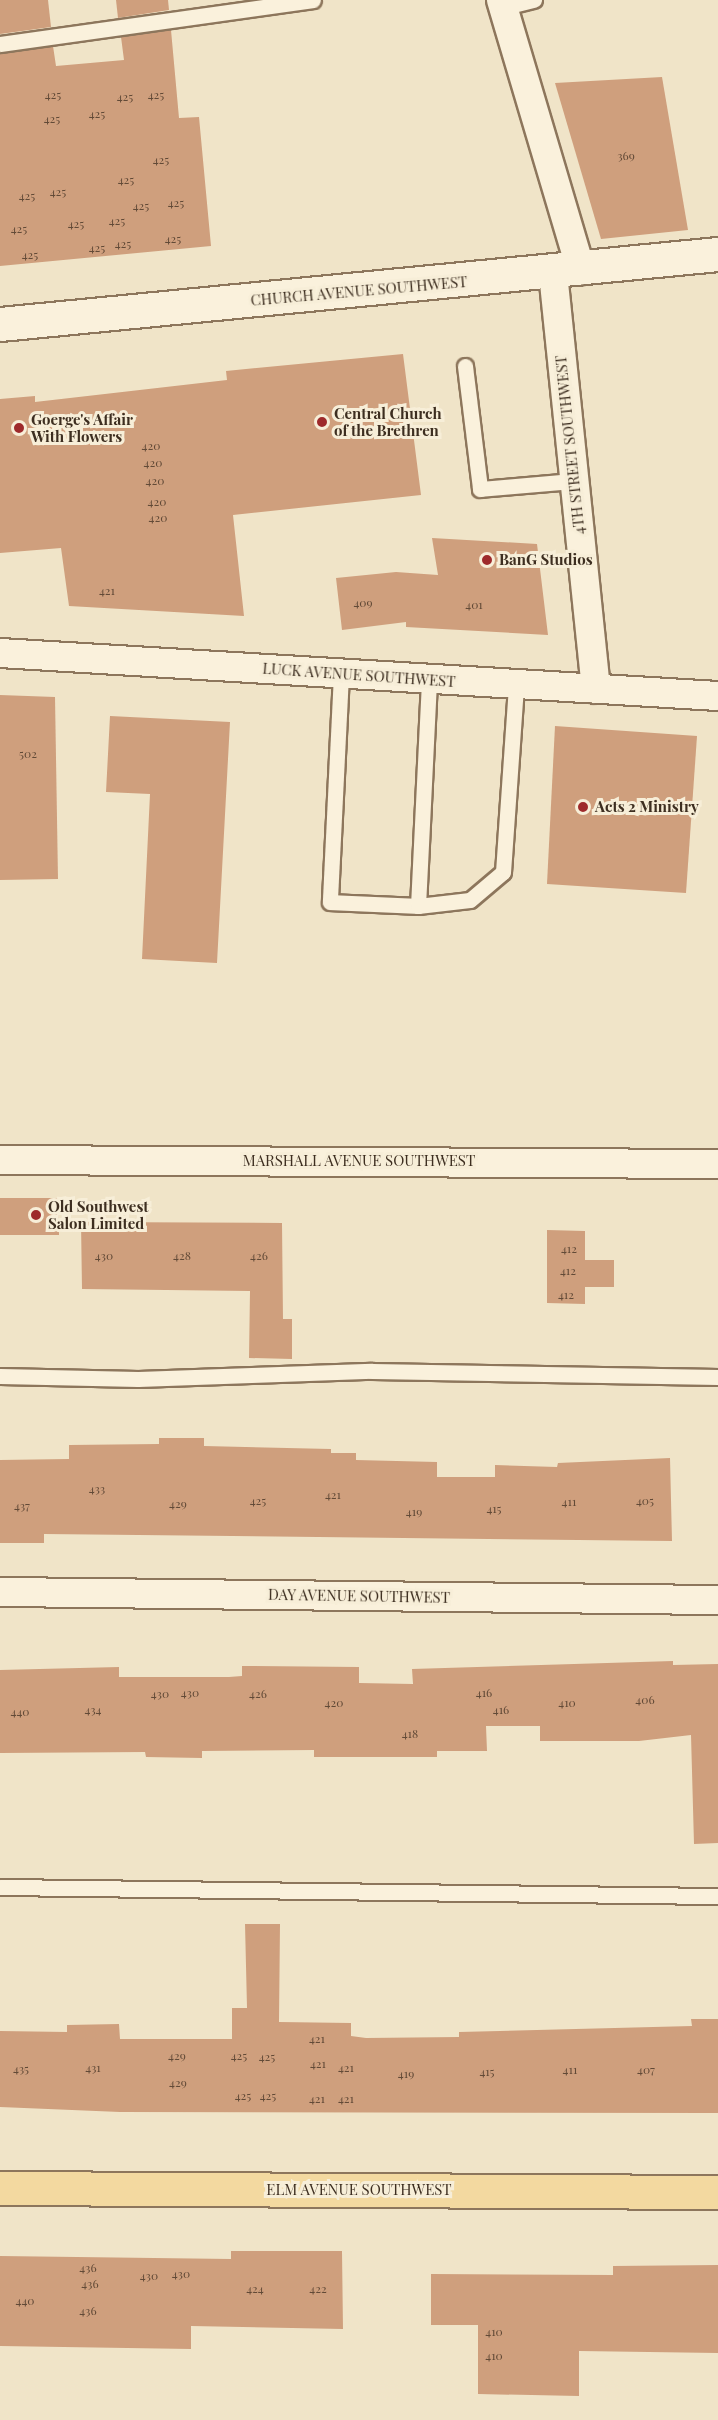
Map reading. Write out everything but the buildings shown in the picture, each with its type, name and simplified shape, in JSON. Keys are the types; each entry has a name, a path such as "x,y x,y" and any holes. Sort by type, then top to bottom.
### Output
{"main road":[{"name":"ELM AVENUE SOUTHWEST","path":"0,2188 718,2192"}],"street":[{"name":"4TH STREET SOUTHWEST","path":"503,3 567,271 574,481 596,690"},
{"name":"CHURCH AVENUE SOUTHWEST","path":"0,324 567,271 718,254"},
{"name":"LUCK AVENUE SOUTHWEST","path":"0,653 718,696"},
{"name":"MARSHALL AVENUE SOUTHWEST","path":"0,1160 718,1164"},
{"name":"DAY AVENUE SOUTHWEST","path":"0,1592 718,1600"}],"lane":[{"path":"0,44 252,4 313,0"},
{"path":"503,3 534,0"},
{"path":"465,366 480,489 574,481"},
{"path":"341,674 330,902 418,906 470,900 503,872 516,685"},
{"path":"418,906 429,680"},
{"path":"0,1376 138,1378 372,1371 718,1377"},
{"path":"0,1887 718,1896"}],"place":[{"name":"Central Church of the Brethren","path":"322,422"},
{"name":"Goerge's Affair With Flowers","path":"19,428"},
{"name":"BanG Studios","path":"487,560"},
{"name":"Acts 2 Ministry","path":"583,807"},
{"name":"Old Southwest Salon Limited","path":"36,1215"}]}
